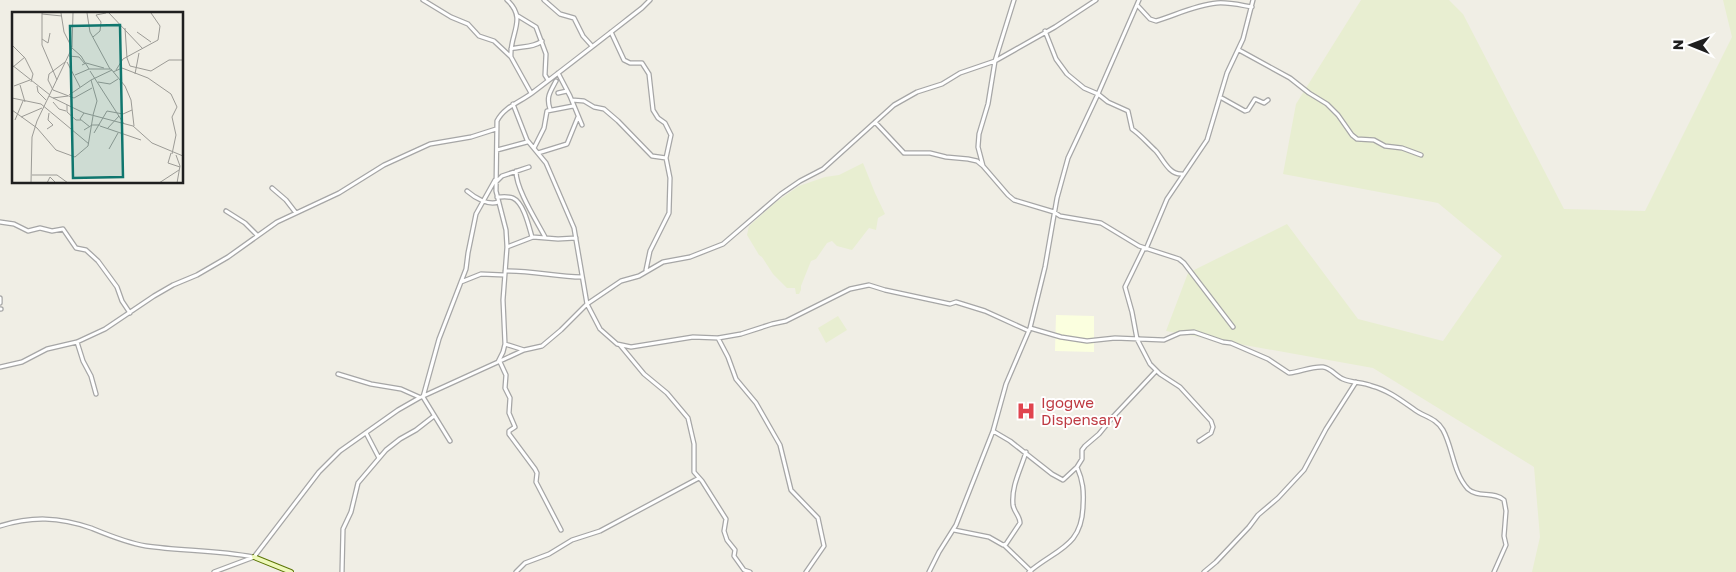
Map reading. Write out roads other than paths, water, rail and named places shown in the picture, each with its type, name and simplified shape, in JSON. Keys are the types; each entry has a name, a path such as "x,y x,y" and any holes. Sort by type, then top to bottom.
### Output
{"main road":[{"path":"254,557 292,572"}],"street":[{"path":"423,0 464,22 479,36 494,41 511,57 531,94"},
{"path":"507,0 514,7 518,16 535,26 546,54 545,74 548,79 562,82"},
{"path":"544,0 560,14 575,19 583,36 592,46"},
{"path":"983,166 980,159 978,141 988,104 995,61 1014,0"},
{"path":"214,572 254,557 318,472 340,451 421,397 524,350 542,346 587,304 621,281 639,276 663,262 705,252 729,240 781,194 822,169 894,105 932,86 942,84 960,74 995,61 1096,0"},
{"path":"929,572 939,552 954,530 993,431 1004,390 1029,330 1045,267 1054,212 1068,158 1138,6 1139,0"},
{"path":"1199,441 1206,438 1213,430 1210,418 1180,387 1156,371 1150,364 1137,339 1126,287 1167,199 1207,140 1227,73 1239,50 1253,0"},
{"path":"561,530 536,482 536,469 509,434 515,427 509,413 510,398 505,388 506,378 499,362 505,344 503,300 506,230 496,200 496,129 500,116 513,104 531,94 548,79 612,32 648,1"},
{"path":"1138,6 1150,19 1156,21 1172,14 1214,3 1230,3 1252,7"},
{"path":"511,57 518,16"},
{"path":"1046,31 1056,59 1063,70 1084,88 1098,94 1111,104 1130,112 1132,129 1156,151 1161,160 1176,174 1183,174"},
{"path":"612,32 624,60 630,63 642,63 648,70 653,110 658,118 665,123 670,133 666,158 670,178 669,213 650,250 646,271"},
{"path":"511,49 533,46 542,41"},
{"path":"1239,50 1290,78 1327,104 1338,115 1352,135 1357,138 1374,140 1385,146 1402,148 1421,154"},
{"path":"558,73 582,125"},
{"path":"550,109 548,94 556,81"},
{"path":"558,93 567,91"},
{"path":"1220,97 1245,111 1248,110 1255,99 1264,103 1268,100"},
{"path":"572,100 584,101 594,107 604,109 652,156 666,158"},
{"path":"513,104 528,142 546,163 574,228 587,304 600,330 608,338 620,345 631,347 693,337 718,338 742,334 786,321 850,289 869,284 885,290 950,304 956,302 1029,330 1079,340 1114,338 1164,340 1180,333 1194,332 1231,343 1268,359 1289,373 1322,367 1341,378 1382,390 1417,412 1434,420 1444,433 1453,460 1469,489 1477,493 1498,496 1504,500 1506,511 1504,536 1506,545 1494,572"},
{"path":"534,149 546,122 545,113 550,109 573,106"},
{"path":"538,153 567,144 578,117"},
{"path":"875,122 904,153 930,153 977,161 1011,198 1054,212 1060,216 1101,223 1145,249 1179,259 1233,327"},
{"path":"0,367 22,362 47,349 77,342 106,328 167,289 220,262 277,222 339,193 384,165 430,144 496,129"},
{"path":"497,150 528,142"},
{"path":"421,397 437,344 466,269 476,214 496,181 502,176 529,167"},
{"path":"516,171 523,195 545,237"},
{"path":"272,188 282,196 296,213"},
{"path":"467,191 483,200 511,197 515,199 526,215 532,237"},
{"path":"226,211 245,223 256,235"},
{"path":"0,222 14,224 28,231 40,228 50,231 63,229 76,248 86,250 98,261 117,287 122,301 130,313"},
{"path":"506,247 532,237 576,238"},
{"path":"461,282 481,274 520,271 582,277"},
{"path":"0,298 0,303"},
{"path":"718,338 728,357 736,379 756,403 780,445 791,490 818,518 824,546 806,572"},
{"path":"77,342 82,361 91,376 96,394"},
{"path":"505,344 524,350"},
{"path":"620,345 644,374 667,393 688,418 694,444 694,470 726,519 724,531 727,540 735,550 734,556 744,570 750,572"},
{"path":"993,431 1010,440 1052,474 1063,480 1077,467 1083,458 1082,450 1085,446 1099,434 1156,371"},
{"path":"338,374 371,384 401,389 421,397 450,441"},
{"path":"1204,572 1216,562 1258,515 1284,492 1304,470 1326,429 1356,382"},
{"path":"342,572 343,527 351,512 358,483 379,458 400,439 434,416"},
{"path":"366,433 379,458"},
{"path":"1003,545 1008,543 1020,523 1020,519 1014,510 1013,500 1016,481 1026,452"},
{"path":"954,530 988,537 1003,545 1030,571 1071,542 1079,530 1083,517 1084,487 1077,467"},
{"path":"516,572 525,563 549,554 572,540 600,531 699,478"},
{"path":"0,526 27,519 45,518 85,526 144,546 237,553 254,557"}],"place":[{"name":"Igogwe Dispensary","path":"1026,411"}]}
